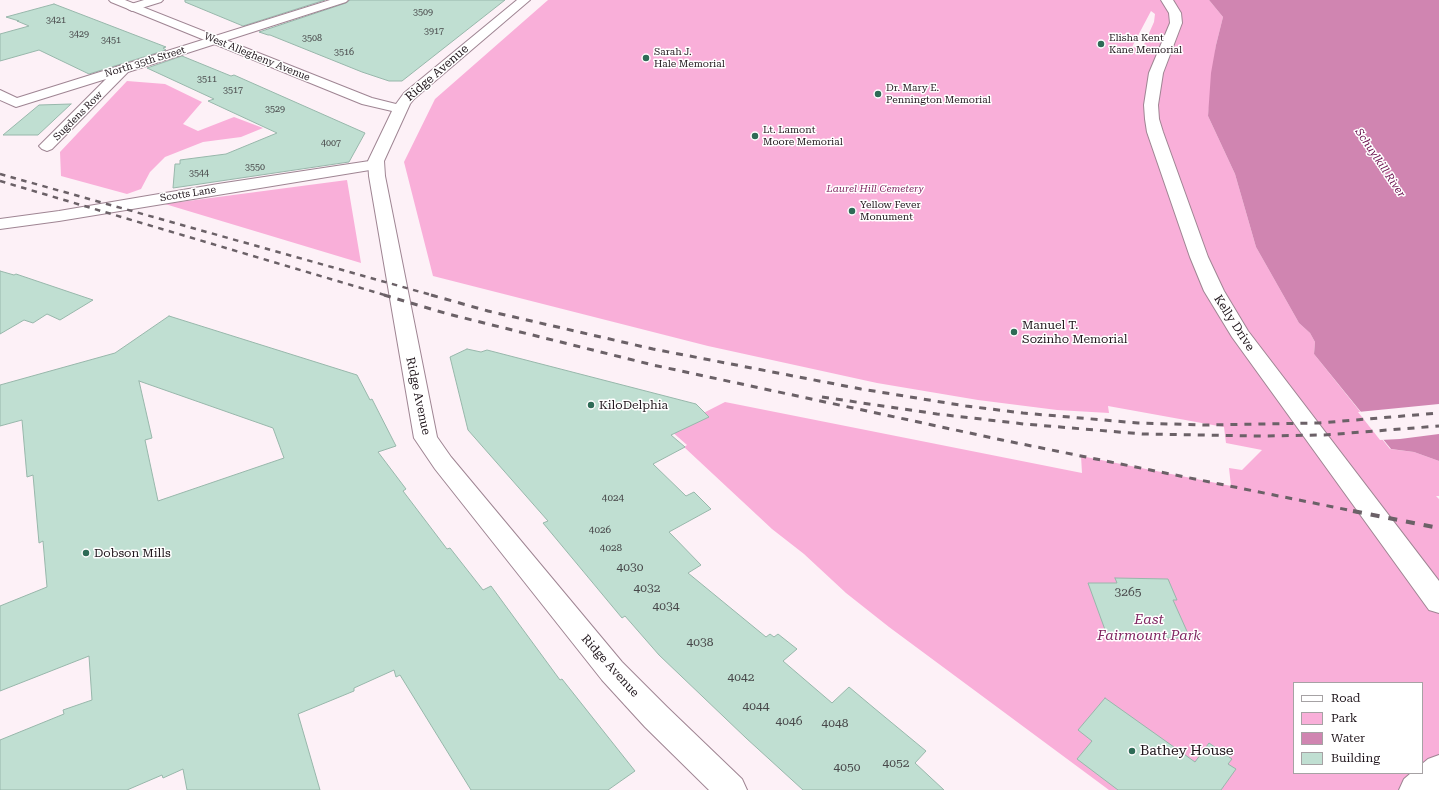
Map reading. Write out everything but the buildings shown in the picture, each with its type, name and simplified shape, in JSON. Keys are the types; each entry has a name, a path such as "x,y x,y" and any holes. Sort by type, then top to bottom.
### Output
{"main road":[{"name":"West Allegheny Avenue","path":"115,0 367,101 400,110"},
{"path":"132,7 157,0"},
{"name":"North 35th Street","path":"0,94 16,103 342,0"},
{"name":"Ridge Avenue","path":"524,0 416,89 405,100 377,156 376,166 406,336 426,438 443,463 612,671 656,717 731,790"},
{"name":"Kelly Drive","path":"1167,0 1175,13 1176,23 1156,74 1151,105 1152,119 1155,132 1196,250 1208,278 1239,333 1439,602"},
{"name":"Sugdens Row","path":"47,146 126,68"},
{"name":"Scotts Lane","path":"0,224 59,216 210,190 376,166"},
{"path":"1415,790 1439,770"}],"green space":[{"path":"548,0 1209,0 1223,17 1216,45 1208,116 1235,174 1256,247 1299,323 1310,333 1315,342 1314,354 1390,449 1414,452 1439,461 1439,496 1436,496 1439,499 1439,790 1109,790 889,627 846,593 804,554 772,529 684,447 687,445 670,430 725,402 1082,473 1081,456 1231,486 1229,468 1242,470 1262,450 1226,443 1224,427 1108,406 1109,413 1057,410 978,400 877,383 708,346 433,276 404,162 435,99","holes":["1151,11 1155,14 1154,22 1142,49 1132,47"]},
{"path":"127,81 165,84 202,102 183,124 198,131 234,117 263,128 241,137 203,142 165,157 150,172 141,189 127,194 61,176 60,152"},
{"path":"347,180 361,263 165,204"}],"water":[{"name":"Schuylkill River","path":"1209,0 1439,0 1439,461 1414,452 1391,449 1314,354 1315,342 1310,333 1299,323 1256,247 1235,174 1208,116 1211,73 1223,17","holes":["1383,411 1405,431 1399,432 1376,412"]}],"pier":[{"path":"1439,404 1439,434 1400,439 1380,440 1358,412"}],"railway":[{"path":"0,174 435,296"},
{"path":"0,181 388,296"},
{"path":"384,295 448,314 653,365 1002,440 1355,511"},
{"path":"431,295 488,311 653,349 861,389 966,406 1023,413 1138,423 1204,425 1319,423 1439,413"},
{"path":"822,397 937,414 1024,424 1143,434 1261,436 1324,435 1439,426"},
{"path":"1355,511 1439,528"}],"place":[{"name":"Elisha Kent Kane Memorial","path":"1101,44"},
{"name":"Sarah J. Hale Memorial","path":"646,58"},
{"name":"Dr. Mary E. Pennington Memorial","path":"878,94"},
{"name":"Lt. Lamont Moore Memorial","path":"755,136"},
{"name":"Yellow Fever Monument","path":"852,211"},
{"name":"Manuel T. Sozinho Memorial","path":"1014,332"},
{"name":"KiloDelphia","path":"591,405"},
{"name":"Dobson Mills","path":"86,553"},
{"name":"Bathey House","path":"1132,751"}],"park label":[{"name":"Laurel Hill Cemetery","path":"875,189"},
{"name":"East Fairmount Park","path":"1149,628"}]}
